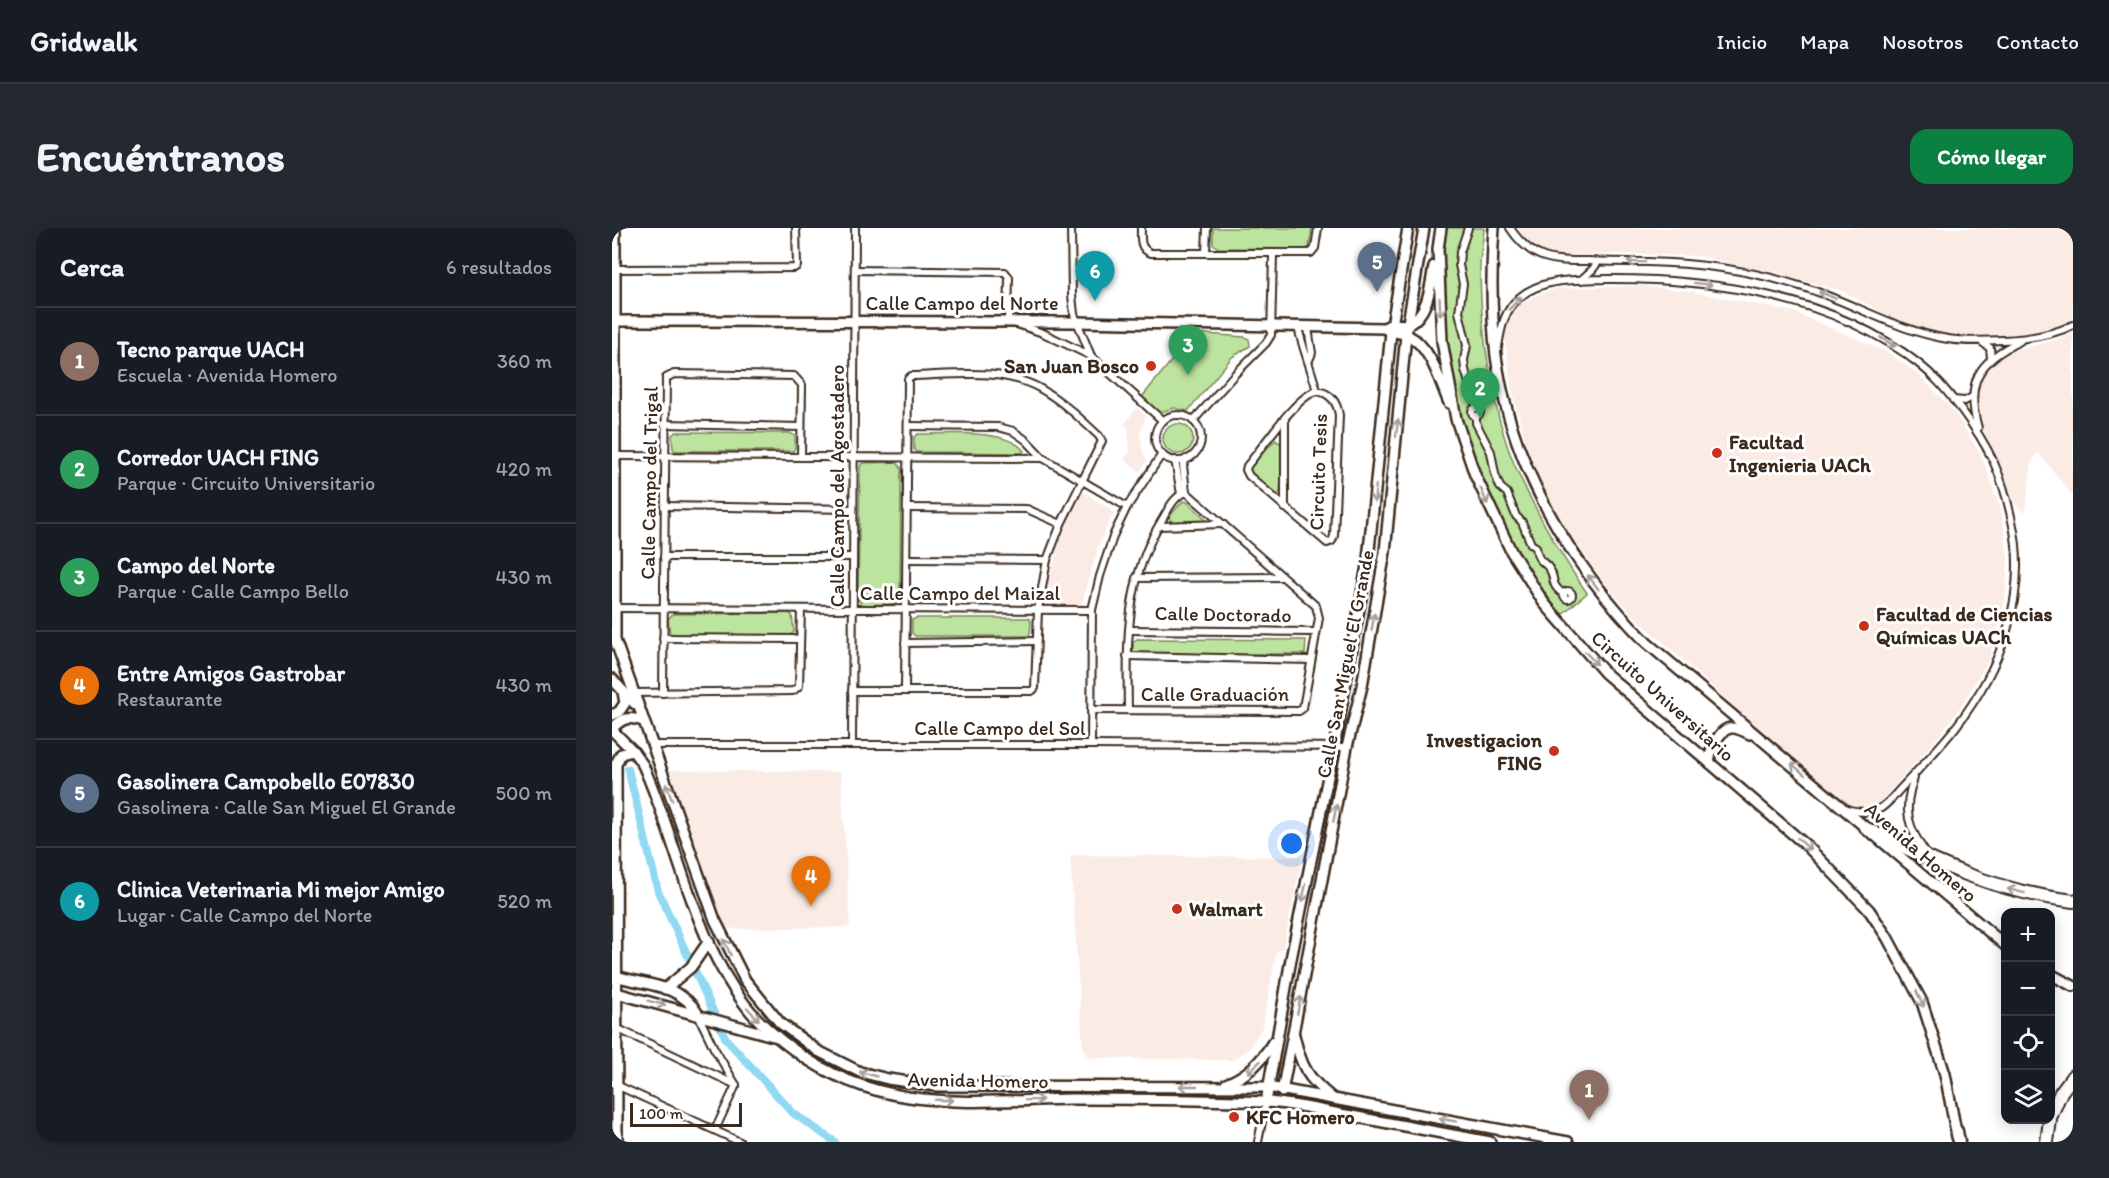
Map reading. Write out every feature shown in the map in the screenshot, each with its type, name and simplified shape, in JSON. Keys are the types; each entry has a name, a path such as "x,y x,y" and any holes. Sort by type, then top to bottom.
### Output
{"highway":[{"path":"1867,829 1930,861 1994,885 2032,895 2073,901"},
{"path":"2055,1107 2061,1092 2073,1076"},
{"path":"2047,1142 2049,1124"}],"main road":[{"name":"Avenida Homero","path":"615,228 613,321 615,640 715,920 745,980 780,1023 818,1051 860,1072 888,1079 937,1086 1268,1086 1568,1142"},
{"name":"Calle San Miguel El Grande","path":"1266,1102 1371,542 1389,328 1408,228"},
{"name":"Calle San Miguel El Grande","path":"1281,1103 1347,747 1362,686 1385,552 1407,330 1424,228"},
{"name":"Circuito Universitario","path":"1441,228 1438,249 1442,341 1456,419 1491,514 1511,551 1544,603 1605,673 1808,847 1869,910 1887,937 1922,1002 1933,1030 1958,1138"},
{"name":"Circuito Universitario","path":"1494,228 1491,268 1496,357 1508,412 1535,485 1570,551 1606,600 1647,643 1842,808"},
{"path":"1438,249 1425,306 1407,330 1430,359 1456,419"},
{"name":"Calle Campo del Norte","path":"613,321 1008,321 1407,330"},
{"path":"612,679 638,708"},
{"path":"612,715 619,712 625,703 626,699 621,688"},
{"path":"612,729 619,721 627,717 643,721"},
{"path":"1710,763 1709,753 1713,745 1730,728 1758,736"},
{"name":"Avenida Homero","path":"612,729 633,751 646,771 714,957 732,987 752,1014 776,1037 834,1077 881,1093 942,1101 1086,1099 1281,1103 1491,1142"},
{"path":"620,1141 615,1084 614,992 616,764 621,754 633,751"},
{"name":"Avenida Homero","path":"1842,808 2001,942"},
{"path":"665,989 691,967 708,941"},
{"path":"614,975 676,992 689,1000 698,1014"},
{"path":"2055,977 2073,986"},
{"path":"614,992 776,1037"},
{"path":"1294,1032 1304,1069 1316,1085 1334,1099"},
{"path":"1221,1086 1251,1070 1266,1055 1278,1035"}],"street":[{"path":"615,269 794,268 796,266 796,228"},
{"name":"Calle Campo del Agostadero","path":"852,744 855,228"},
{"name":"Calle Campo del Norte","path":"1071,228 1072,295 1076,322 1090,356"},
{"path":"1141,228 1141,244 1147,252 1273,255 1311,253 1315,248 1318,228"},
{"path":"1206,228 1206,252"},
{"path":"1468,228 1460,252 1459,265 1463,284 1459,312 1467,345 1465,370 1477,408 1472,412 1476,416 1476,423 1491,452 1500,487 1507,493 1516,516 1522,522 1531,544 1536,548 1537,557 1550,569 1552,582 1564,594"},
{"path":"1510,228 1524,245 1546,259 1560,262 1678,264 1752,274 1818,292 1920,332 1948,339 1980,341 2024,339 2056,332 2073,325"},
{"path":"1193,421 1271,336 1273,255"},
{"path":"1580,280 1598,262"},
{"path":"855,270 1005,272 1009,277 1008,321"},
{"path":"1496,357 1505,315 1520,297 1544,284 1580,280 1678,281 1719,286 1796,304 1861,328 1898,348 1930,373 1980,435"},
{"name":"Calle Campo del Norte","path":"1008,321 1054,337 1090,356 1163,421"},
{"name":"Circuito Tesis","path":"1303,328 1312,353 1309,360 1317,391"},
{"path":"1842,808 1863,812 1881,808 1915,776 1960,722 1980,692 1999,656 2014,603 2017,556 2014,530 2000,475 1980,435 1972,397 1980,372 1990,358 2024,339"},
{"path":"1980,341 1990,348 1990,358"},
{"name":"Calle Campo del Trigal","path":"663,693 665,381 672,374 790,375 797,378 802,385 801,457"},
{"path":"852,691 905,691 1032,691 1036,687 1038,610 1047,560 1060,524 1102,444 1101,438 1063,404 1039,388 1012,378 992,375 911,376 908,379 905,691"},
{"name":"Circuito Tesis","path":"1317,391 1324,392 1331,398 1337,405 1339,415 1338,478 1332,541 1324,542 1249,476 1246,470 1297,403 1308,394 1317,391"},
{"path":"1953,400 1965,401 1972,397"},
{"path":"1175,415 1188,417 1193,421 1200,431 1200,444 1193,455 1186,459 1175,460 1162,454 1156,441 1156,434 1163,421 1175,415"},
{"name":"Circuito Tesis","path":"1285,419 1285,508"},
{"path":"664,424 801,427"},
{"path":"908,426 1006,429 1020,435 1043,458 1127,507"},
{"path":"1091,744 1092,610 1108,549 1127,507 1162,454"},
{"path":"613,456 1043,458"},
{"path":"1184,493 1182,465 1186,459"},
{"path":"1127,656 1311,660 1317,632 1316,606 1223,524 1184,493 1175,460"},
{"name":"Calle Graduación","path":"1128,710 1127,656 1136,578 1159,526 1171,505 1184,493"},
{"path":"664,506 853,509"},
{"path":"907,508 1027,509 1060,524"},
{"path":"1159,526 1223,524"},
{"path":"664,557 853,557"},
{"path":"907,559 1047,560"},
{"path":"1136,578 1283,577"},
{"name":"Calle Campo del Maizal","path":"613,608 1092,610"},
{"path":"633,693 789,693 799,686 801,609"},
{"name":"Calle Doctorado","path":"1129,630 1317,632"},
{"path":"663,638 800,639"},
{"path":"906,643 1036,641"},
{"name":"Calle Graduación","path":"1091,710 1301,710 1304,705 1311,660"},
{"name":"Calle Campo del Sol","path":"651,742 1347,747"},
{"path":"1915,776 1908,797 1908,820 1930,861"},
{"path":"698,1014 714,1048 736,1085"},
{"path":"615,1027 736,1085"},
{"path":"615,1084 740,1142"},
{"path":"715,1130 736,1085"},
{"path":"1258,1142 1266,1102"}],"shaded area":[{"path":"1516,228 2073,228 2073,318 2060,327 2028,333 1951,334 1915,326 1883,313 1843,291 1768,271 1696,256 1553,255 1537,250 1522,237"},
{"path":"1642,286 1688,291 1794,312 1887,352 1920,376 1955,413 1981,455 2002,513 2008,560 2005,601 1989,659 1960,708 1933,743 1880,802 1868,807 1854,808 1844,801 1760,730 1636,618 1607,586 1576,544 1541,482 1528,450 1512,391 1504,331 1511,316 1522,303 1558,288"},
{"path":"2073,333 2073,496 2038,452 2032,462 2025,513 2012,501 1993,448 1977,420 1974,404 1976,392 1987,366 2007,352"},
{"path":"1137,408 1146,416 1140,432 1147,461 1140,472 1124,459 1130,452 1128,428 1124,424"},
{"path":"1084,492 1114,512 1098,547 1082,604 1048,606 1045,603 1049,579 1058,547 1080,493"},
{"path":"667,770 841,772 850,927 724,929"},
{"path":"1070,855 1302,857 1283,948 1276,952 1263,1026 1249,1049 1232,1060 1093,1058 1087,1056 1083,1047"}],"green space":[{"path":"1213,228 1312,228 1309,247 1306,249 1218,248 1213,244"},
{"path":"1445,228 1484,228 1480,268 1485,346 1500,421 1515,466 1531,499 1557,547 1587,593 1561,615 1520,559 1478,477 1457,408 1451,382 1441,296"},
{"path":"1194,333 1244,337 1249,339 1250,346 1232,357 1188,411 1174,408 1158,413 1142,397"},
{"path":"1178,424 1189,428 1193,439 1189,450 1178,454 1167,450 1163,439 1167,428"},
{"path":"676,432 790,433 795,436 795,448 793,451 676,451 673,449 672,435"},
{"path":"958,433 990,436 1016,444 1024,451 1021,453 916,452 914,437 918,434"},
{"path":"1275,440 1283,449 1280,493 1277,495 1250,471 1251,466"},
{"path":"897,462 901,468 900,600 896,604 862,605 858,599 860,468 864,463"},
{"path":"1183,501 1187,502 1206,521 1203,523 1171,522 1169,517"},
{"path":"788,613 792,615 794,632 790,635 675,635 670,634 668,619 673,614"},
{"path":"916,618 1029,618 1031,621 1030,634 1028,636 915,636 912,633 912,620"},
{"path":"1137,639 1306,640 1305,654 1139,654 1133,653 1133,642"}],"waterway":[{"path":"628,769 658,891 726,1039 793,1113 835,1142"}],"place":[{"name":"Gasolinera Campobello E07830","path":"1377,292"},
{"name":"Clinica Veterinaria Mi mejor Amigo","path":"1095,301"},
{"name":"San Juan Bosco","path":"1151,366"},
{"name":"Campo del Norte","path":"1188,375"},
{"name":"Corredor UACH FING","path":"1480,418"},
{"name":"Facultad Ingenieria UACh","path":"1717,453"},
{"name":"Facultad de Ciencias Químicas UACh","path":"1864,626"},
{"name":"Investigacion FING","path":"1554,751"},
{"name":"Entre Amigos Gastrobar","path":"811,906"},
{"name":"Walmart","path":"1177,909"},
{"name":"KFC Homero","path":"1234,1117"},
{"name":"Tecno parque UACH","path":"1589,1120"}]}
